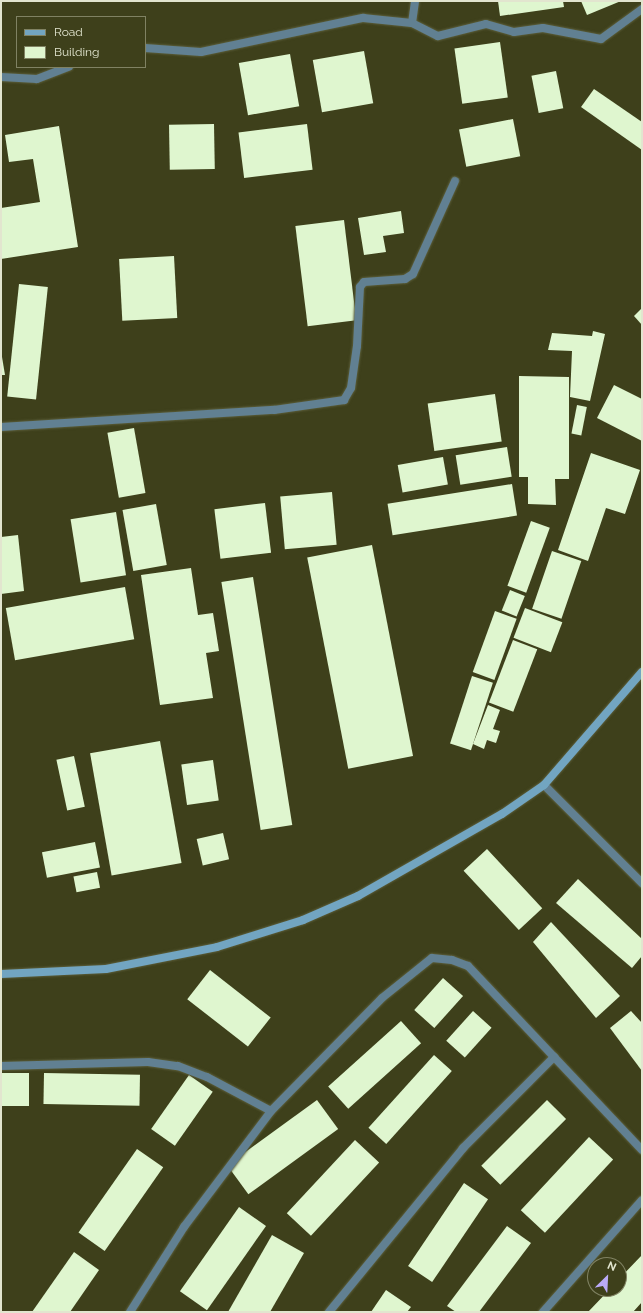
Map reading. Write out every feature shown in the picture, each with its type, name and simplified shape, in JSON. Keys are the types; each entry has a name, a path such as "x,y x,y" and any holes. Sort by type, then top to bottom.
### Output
{"main road":[{"path":"1,974 106,969 217,947 303,920 358,896 502,814 544,785 642,672"}],"street":[{"path":"412,23 415,1"},
{"path":"146,48 201,52 363,18 412,23 438,36 486,24 514,32 543,28 601,39 642,9"},
{"path":"1,78 37,79 66,68"},
{"path":"1,427 274,410 344,400 351,388 357,346 360,287 364,282 406,279 413,274 455,181"},
{"path":"544,785 642,883"},
{"path":"130,1312 184,1227 271,1112 382,998 432,958 452,960 468,966 642,1150"},
{"path":"329,1312 463,1148 554,1057"},
{"path":"1,1066 148,1062 178,1066 207,1077 271,1112"},
{"path":"543,1312 642,1200"}],"building":[{"path":"498,1 563,1 564,7 500,16"},
{"path":"581,1 621,1 587,15"},
{"path":"500,42 508,97 462,104 454,48"},
{"path":"364,51 373,103 322,112 313,60"},
{"path":"290,54 299,106 248,115 239,63"},
{"path":"556,71 563,108 539,113 531,76"},
{"path":"594,89 642,122 642,150 581,107"},
{"path":"513,119 520,156 466,167 459,129"},
{"path":"214,124 215,169 170,170 169,125"},
{"path":"307,124 313,170 244,178 239,132"},
{"path":"59,126 78,247 1,259 1,208 40,202 33,159 9,162 5,135"},
{"path":"401,211 404,233 383,236 386,252 364,255 358,218"},
{"path":"344,220 356,320 308,326 295,226"},
{"path":"174,256 177,318 122,321 119,259"},
{"path":"19,284 48,287 36,399 7,396"},
{"path":"642,308 642,325 634,316"},
{"path":"593,331 605,334 590,401 570,397 572,351 548,350 552,333 592,336"},
{"path":"1,351 5,375 1,375"},
{"path":"519,376 569,377 569,479 555,479 556,505 528,504 528,477 519,477"},
{"path":"614,385 642,399 642,441 597,418"},
{"path":"495,394 502,442 434,451 428,403"},
{"path":"577,405 587,407 581,435 571,433"},
{"path":"134,428 145,493 119,498 107,433"},
{"path":"507,447 512,477 460,485 456,455"},
{"path":"591,453 640,470 625,514 606,508 588,561 558,550"},
{"path":"443,457 448,485 403,493 398,465"},
{"path":"512,484 517,516 393,535 388,504"},
{"path":"332,492 337,545 285,549 280,497"},
{"path":"265,503 271,553 220,559 214,509"},
{"path":"156,504 167,565 133,571 123,510"},
{"path":"116,512 126,575 81,582 71,519"},
{"path":"531,521 550,528 526,593 507,586"},
{"path":"18,535 24,591 1,594 1,537"},
{"path":"372,545 413,756 348,769 307,558"},
{"path":"552,551 581,561 561,619 532,609"},
{"path":"191,568 198,615 213,613 219,651 206,653 213,698 160,705 141,575"},
{"path":"253,577 292,825 261,830 221,582"},
{"path":"125,587 134,639 15,660 6,608"},
{"path":"510,590 525,596 517,616 502,610"},
{"path":"525,608 562,622 551,652 514,638"},
{"path":"495,611 517,619 494,680 473,672"},
{"path":"513,640 537,649 513,712 489,703"},
{"path":"472,676 493,683 471,750 450,744"},
{"path":"488,705 500,710 493,729 500,731 496,743 487,740 484,749 473,744"},
{"path":"160,741 182,863 112,875 90,753"},
{"path":"74,756 85,807 67,811 56,760"},
{"path":"213,760 219,801 187,805 181,764"},
{"path":"223,833 229,859 203,865 197,839"},
{"path":"95,842 100,868 47,878 42,852"},
{"path":"487,849 542,908 519,930 464,871"},
{"path":"97,872 100,888 76,892 73,877"},
{"path":"578,879 642,939 642,956 632,968 556,903"},
{"path":"551,922 620,996 596,1018 533,942"},
{"path":"210,970 271,1017 248,1047 187,999"},
{"path":"443,978 463,996 434,1028 414,1010"},
{"path":"473,1011 492,1028 465,1057 446,1041"},
{"path":"631,1011 642,1023 642,1071 610,1028"},
{"path":"401,1021 421,1043 348,1109 328,1087"},
{"path":"434,1055 452,1071 386,1144 368,1128"},
{"path":"1,1073 29,1073 29,1106 1,1106"},
{"path":"44,1073 140,1075 139,1106 43,1104"},
{"path":"189,1075 213,1092 175,1146 151,1129"},
{"path":"317,1100 338,1129 248,1194 227,1165"},
{"path":"547,1100 566,1119 500,1185 481,1166"},
{"path":"589,1137 613,1160 545,1233 521,1210"},
{"path":"355,1140 379,1163 311,1236 287,1213"},
{"path":"137,1149 163,1167 105,1251 78,1233"},
{"path":"464,1183 488,1199 432,1282 408,1266"},
{"path":"239,1207 266,1226 207,1310 180,1291"},
{"path":"507,1226 531,1243 479,1312 456,1312 447,1306"},
{"path":"272,1235 304,1253 270,1312 228,1312"},
{"path":"74,1252 99,1270 70,1312 32,1312"},
{"path":"642,1255 642,1302 633,1312 588,1312 602,1297 627,1297 627,1271"},
{"path":"386,1290 411,1307 407,1312 371,1312"}]}
